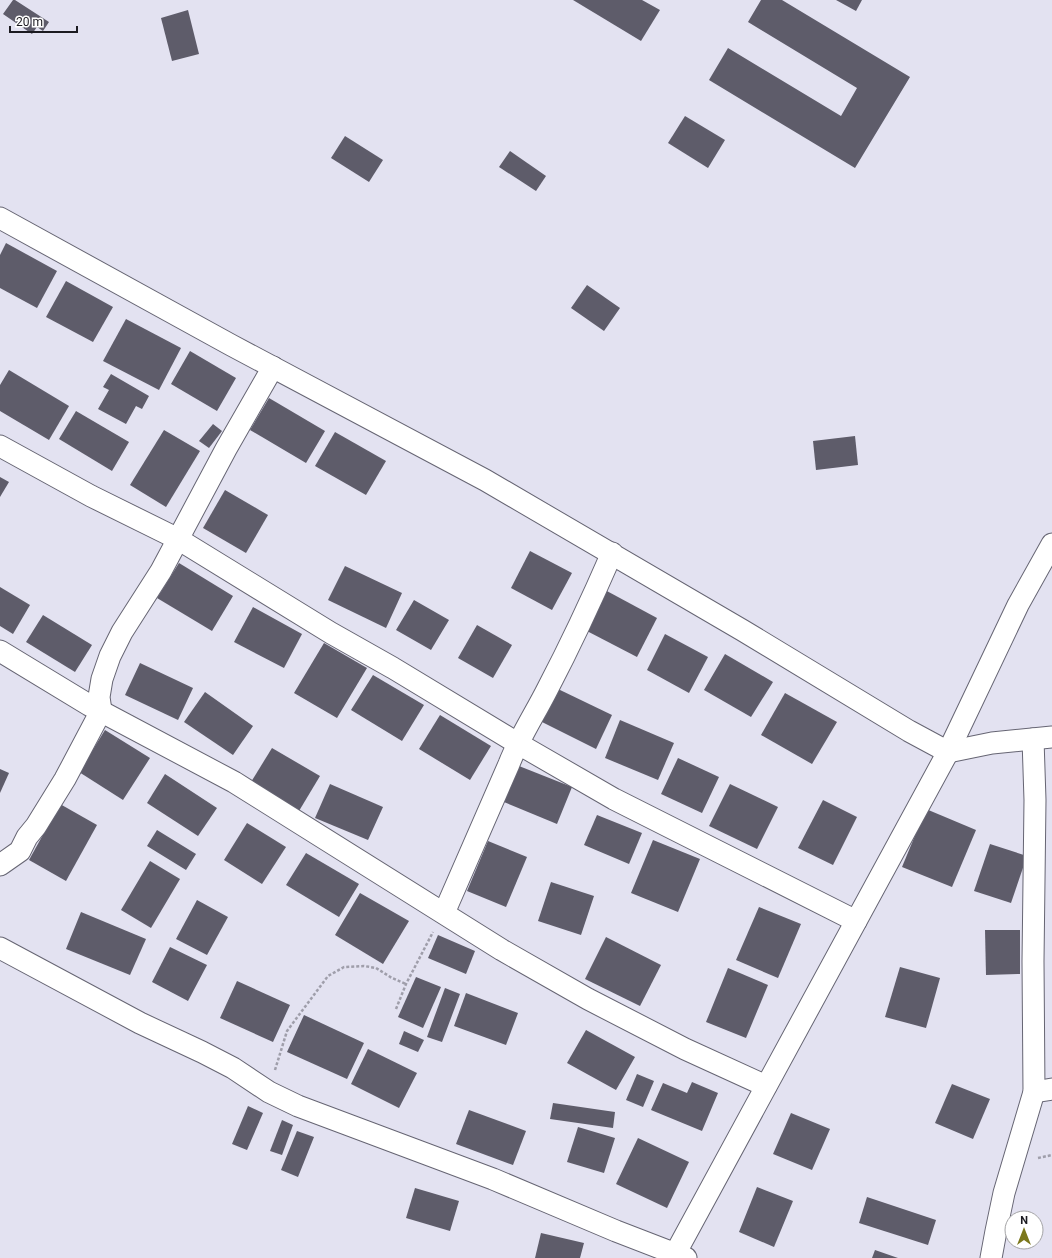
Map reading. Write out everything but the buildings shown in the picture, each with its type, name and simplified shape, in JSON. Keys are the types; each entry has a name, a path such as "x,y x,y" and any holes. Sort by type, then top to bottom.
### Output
{"street":[{"path":"0,218 231,345 485,480 742,630 909,731 948,752 992,743 1042,738 1035,800 1033,962 1043,1090 1004,1193 991,1258"},
{"path":"0,865 20,851 27,837 36,826 65,779 101,711 99,697 102,679 110,656 122,632 161,571 226,449 273,367"},
{"path":"0,446 91,496 178,539 247,582 614,799 856,921"},
{"path":"0,948 140,1023 233,1068 269,1092 298,1106 493,1179 677,1257 766,1086 948,752 1018,605 1052,544"},
{"path":"444,913 517,743 548,689 612,554"},
{"path":"0,651 101,711 234,782 502,950 588,999 686,1049 766,1086"}],"path":[{"path":"396,1009 406,984 444,913"},
{"path":"269,1092 287,1031 328,976 344,967 364,966 376,968 392,978 406,984"}]}
